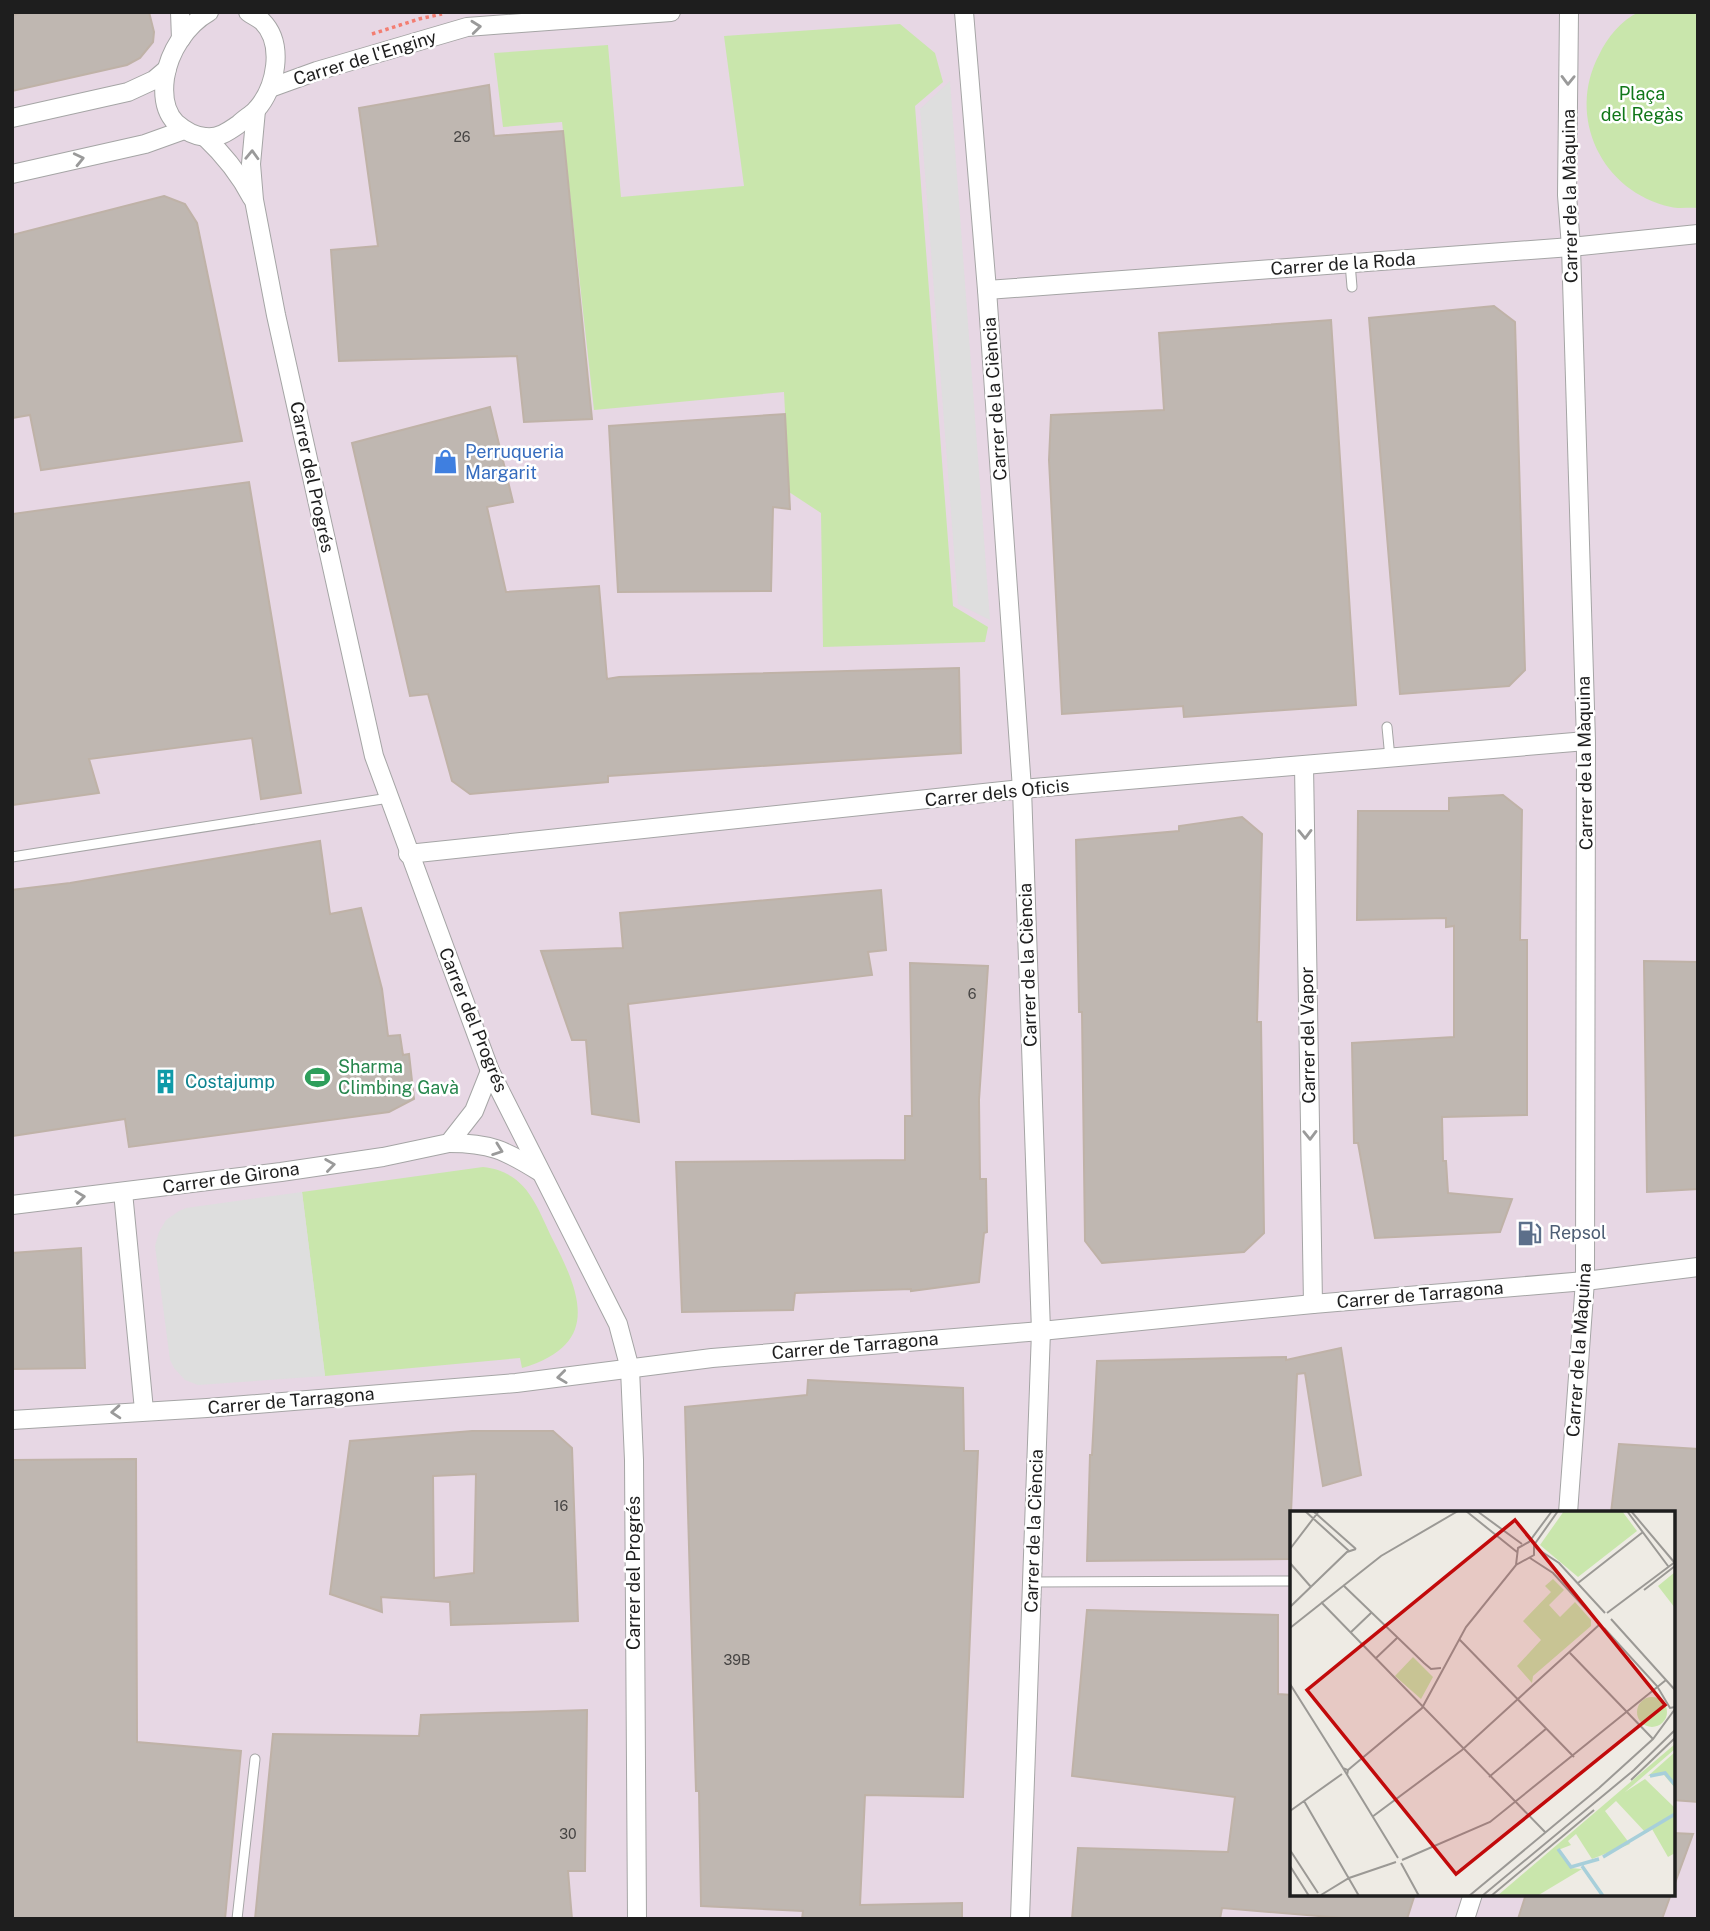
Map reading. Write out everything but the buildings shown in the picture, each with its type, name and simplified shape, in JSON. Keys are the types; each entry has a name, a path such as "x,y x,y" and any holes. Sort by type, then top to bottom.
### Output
{"street":[{"path":"180,12 181,39"},
{"path":"209,12 193,24 181,39 167,69 163,90 172,118 184,130 205,137 219,136 229,131 257,110 270,88 276,68 276,50 262,21 248,12"},
{"name":"Carrer de l'Enginy","path":"270,88 317,71 467,27 671,12"},
{"name":"Carrer de la Ciència","path":"964,12 987,290 1022,789 1041,1331 1020,1919"},
{"name":"Carrer de la Màquina","path":"1568,1511 1585,1281 1586,741 1571,247 1567,195 1569,12"},
{"path":"12,118 128,92 155,80 167,69"},
{"name":"Carrer del Progrés","path":"257,110 251,164 254,200 276,315 374,757 490,1071 618,1324 630,1368 634,1460 637,1919"},
{"path":"12,174 145,144 184,130"},
{"name":"Carrer del Progrés","path":"205,137 243,181 254,200"},
{"name":"Carrer de la Roda","path":"987,290 1571,247 1698,234"},
{"name":"Carrer dels Oficis","path":"408,854 1022,789 1586,741"},
{"name":"Carrer del Vapor","path":"1304,766 1313,1304"},
{"path":"449,1143 474,1111 490,1071"},
{"name":"Carrer de Girona","path":"12,1205 358,1161 449,1143 483,1144 502,1150 542,1174"},
{"path":"123,1192 144,1410"},
{"name":"Carrer de Tarragona","path":"12,1420 207,1408 516,1383 712,1358 1585,1281 1698,1267"},
{"path":"1465,1919 1472,1896"}],"lane":[{"path":"1350,263 1352,287"},
{"path":"1387,727 1390,758"},
{"path":"12,857 389,799"},
{"path":"1032,1582 1290,1581"},
{"path":"237,1919 254,1759"}],"shaded area":[{"path":"12,12 1698,12 1698,1919 12,1919"},
{"path":"950,81 990,620 958,604 920,109"},
{"path":"302,1192 325,1376 198,1385 185,1380 170,1360 155,1246 166,1220 186,1208"}],"green space":[{"name":"Plaça del Regàs","path":"1639,12 1698,12 1698,208 1671,207 1647,199 1626,186 1609,169 1597,149 1589,126 1587,103 1590,79 1599,55 1615,30"},
{"path":"900,24 935,53 943,82 915,106 953,606 988,627 985,642 823,647 821,513 789,492 784,392 594,410 562,122 503,127 494,53 608,45 621,197 744,186 724,36"},
{"path":"483,1167 510,1176 528,1192 563,1261 577,1299 578,1316 574,1332 564,1346 547,1358 522,1368 520,1358 325,1376 302,1192"}],"place":[{"name":"Perruqueria Margarit","path":"445,462"},
{"name":"Sharma Climbing Gavà","path":"318,1077"},
{"name":"Costajump","path":"165,1082"},
{"name":"Repsol","path":"1529,1233"}]}
